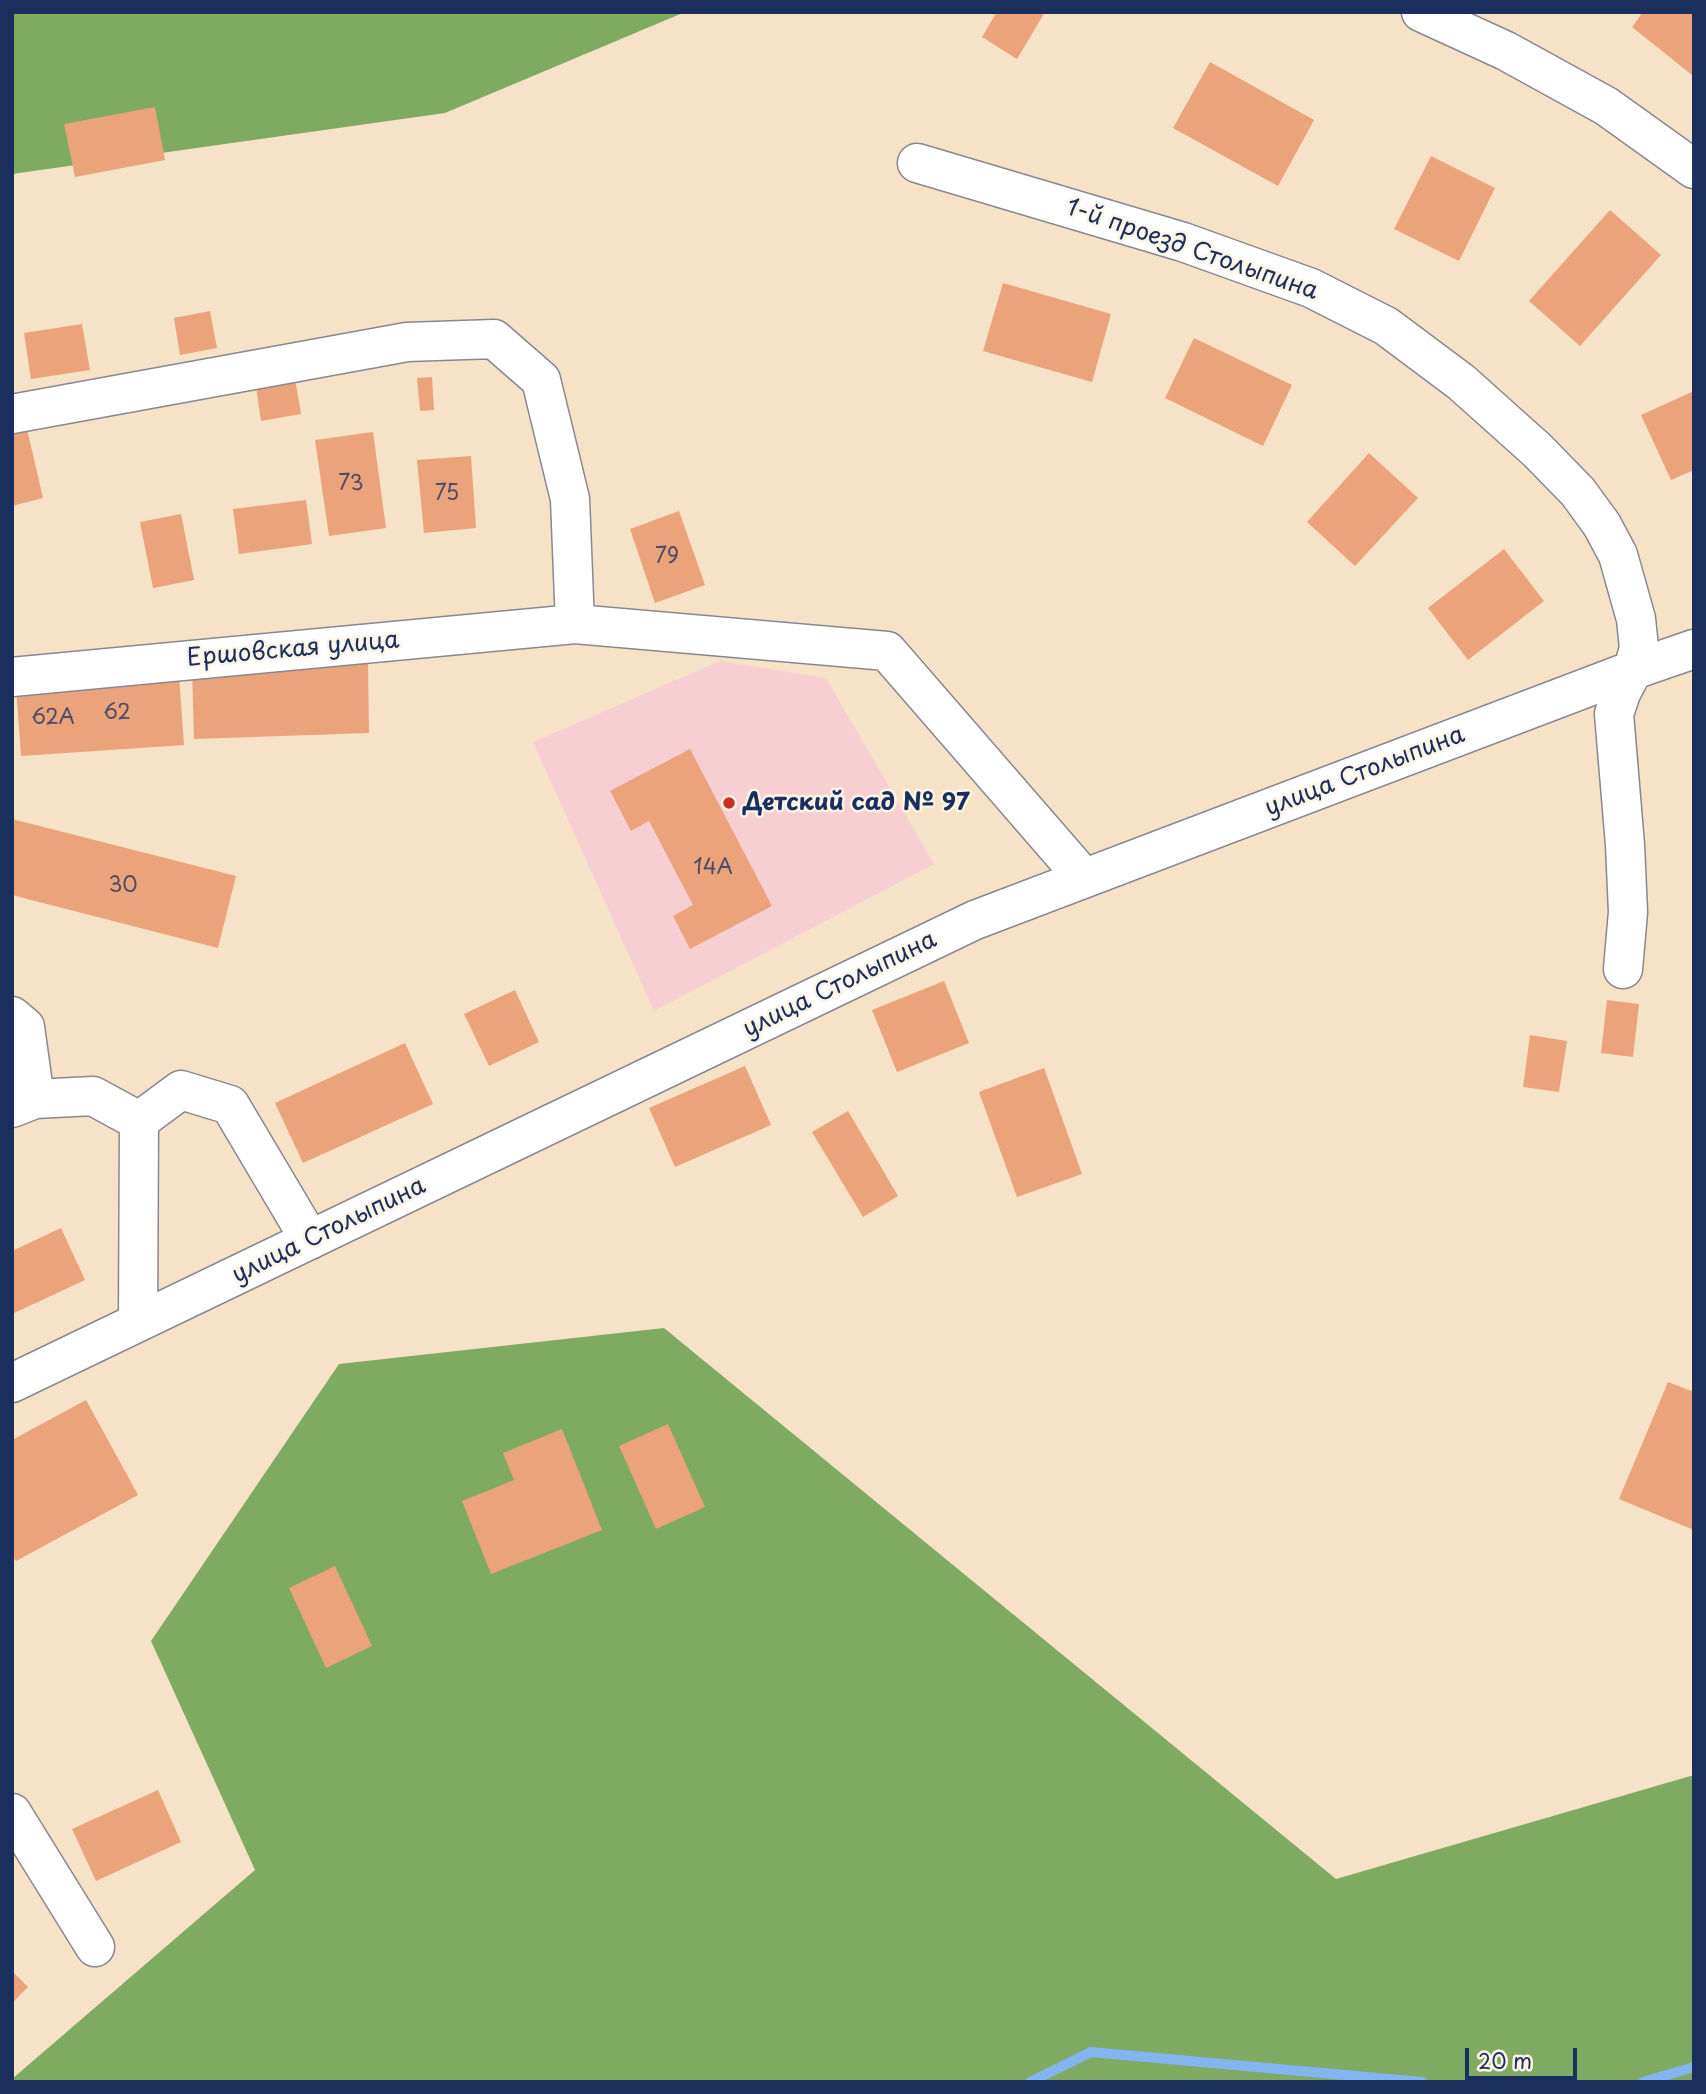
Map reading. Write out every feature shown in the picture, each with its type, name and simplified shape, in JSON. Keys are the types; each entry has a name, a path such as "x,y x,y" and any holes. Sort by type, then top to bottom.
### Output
{"street":[{"path":"1421,12 1506,51 1606,106 1694,169"},
{"name":"1-й проезд Столыпина","path":"917,163 1183,242 1311,288 1386,326 1461,382 1537,450 1578,492 1602,525 1618,555 1636,619 1639,648 1633,670 1614,714 1626,845 1628,912 1623,969"},
{"path":"12,414 407,342 494,339 541,380 569,499 575,624"},
{"name":"Ершовская улица","path":"12,677 575,624 887,651 1084,878"},
{"name":"улица Столыпина","path":"12,1383 975,920 1694,649"},
{"path":"12,1016 25,1027 24,1104 93,1096 139,1121"},
{"path":"139,1121 181,1090 230,1105 310,1240"},
{"path":"138,1322 139,1121"},
{"path":"12,1813 95,1947"}],"shaded area":[{"name":"Детский сад № 97","path":"720,661 826,678 934,864 654,1011 533,742"}],"green space":[{"path":"12,12 685,12 445,113 12,174"},
{"path":"664,1328 1336,1879 1694,1775 1694,2082 12,2082 12,2079 255,1870 151,1641 339,1364"}],"building":[{"path":"997,12 1045,12 1017,59 982,37"},
{"path":"1643,12 1694,12 1692,75 1632,27"},
{"path":"1210,62 1314,120 1278,186 1173,128"},
{"path":"155,107 165,160 75,177 64,124"},
{"path":"1431,156 1495,188 1459,261 1394,229"},
{"path":"1610,210 1661,255 1580,346 1529,301"},
{"path":"1003,283 1111,314 1092,382 983,351"},
{"path":"210,311 217,348 180,355 174,318"},
{"path":"82,324 90,370 31,379 24,333"},
{"path":"1194,338 1292,385 1263,446 1165,398"},
{"path":"294,373 301,414 261,421 255,379"},
{"path":"432,377 434,410 420,411 417,378"},
{"path":"1694,391 1694,470 1671,480 1641,415"},
{"path":"27,429 43,498 12,506 12,433"},
{"path":"373,432 386,528 329,536 315,440"},
{"path":"1369,453 1418,498 1355,566 1307,522"},
{"path":"471,456 476,528 424,533 417,460"},
{"path":"306,500 312,544 239,554 233,509"},
{"path":"679,511 705,585 655,603 630,529"},
{"path":"181,514 194,580 153,588 140,522"},
{"path":"1504,549 1544,601 1468,660 1428,608"},
{"path":"368,663 369,733 194,739 192,669"},
{"path":"179,675 184,745 21,756 16,686"},
{"path":"690,749 772,906 690,949 673,916 693,905 649,821 631,831 610,791"},
{"path":"12,819 236,876 218,948 12,895"},
{"path":"944,981 969,1043 897,1072 872,1010"},
{"path":"515,990 539,1042 489,1066 464,1014"},
{"path":"1607,1000 1639,1004 1633,1057 1601,1053"},
{"path":"1530,1035 1567,1041 1559,1092 1523,1087"},
{"path":"405,1043 433,1104 303,1163 275,1103"},
{"path":"745,1066 771,1125 675,1167 649,1108"},
{"path":"1044,1068 1082,1174 1017,1197 979,1092"},
{"path":"848,1111 898,1196 863,1217 812,1132"},
{"path":"61,1228 85,1280 12,1314 12,1251"},
{"path":"1668,1382 1694,1392 1694,1530 1619,1499"},
{"path":"86,1400 138,1495 16,1561 12,1555 12,1440"},
{"path":"668,1424 705,1507 656,1529 619,1446"},
{"path":"562,1429 602,1530 491,1574 462,1501 514,1480 503,1453"},
{"path":"335,1566 372,1646 326,1668 289,1588"},
{"path":"158,1790 181,1842 96,1881 72,1829"},
{"path":"12,1971 28,1987 12,2003"}],"waterway":[{"path":"1030,2082 1091,2052 1422,2082"},
{"path":"1643,2082 1694,2067"}],"place":[{"name":"Детский сад № 97","path":"729,803"}]}
